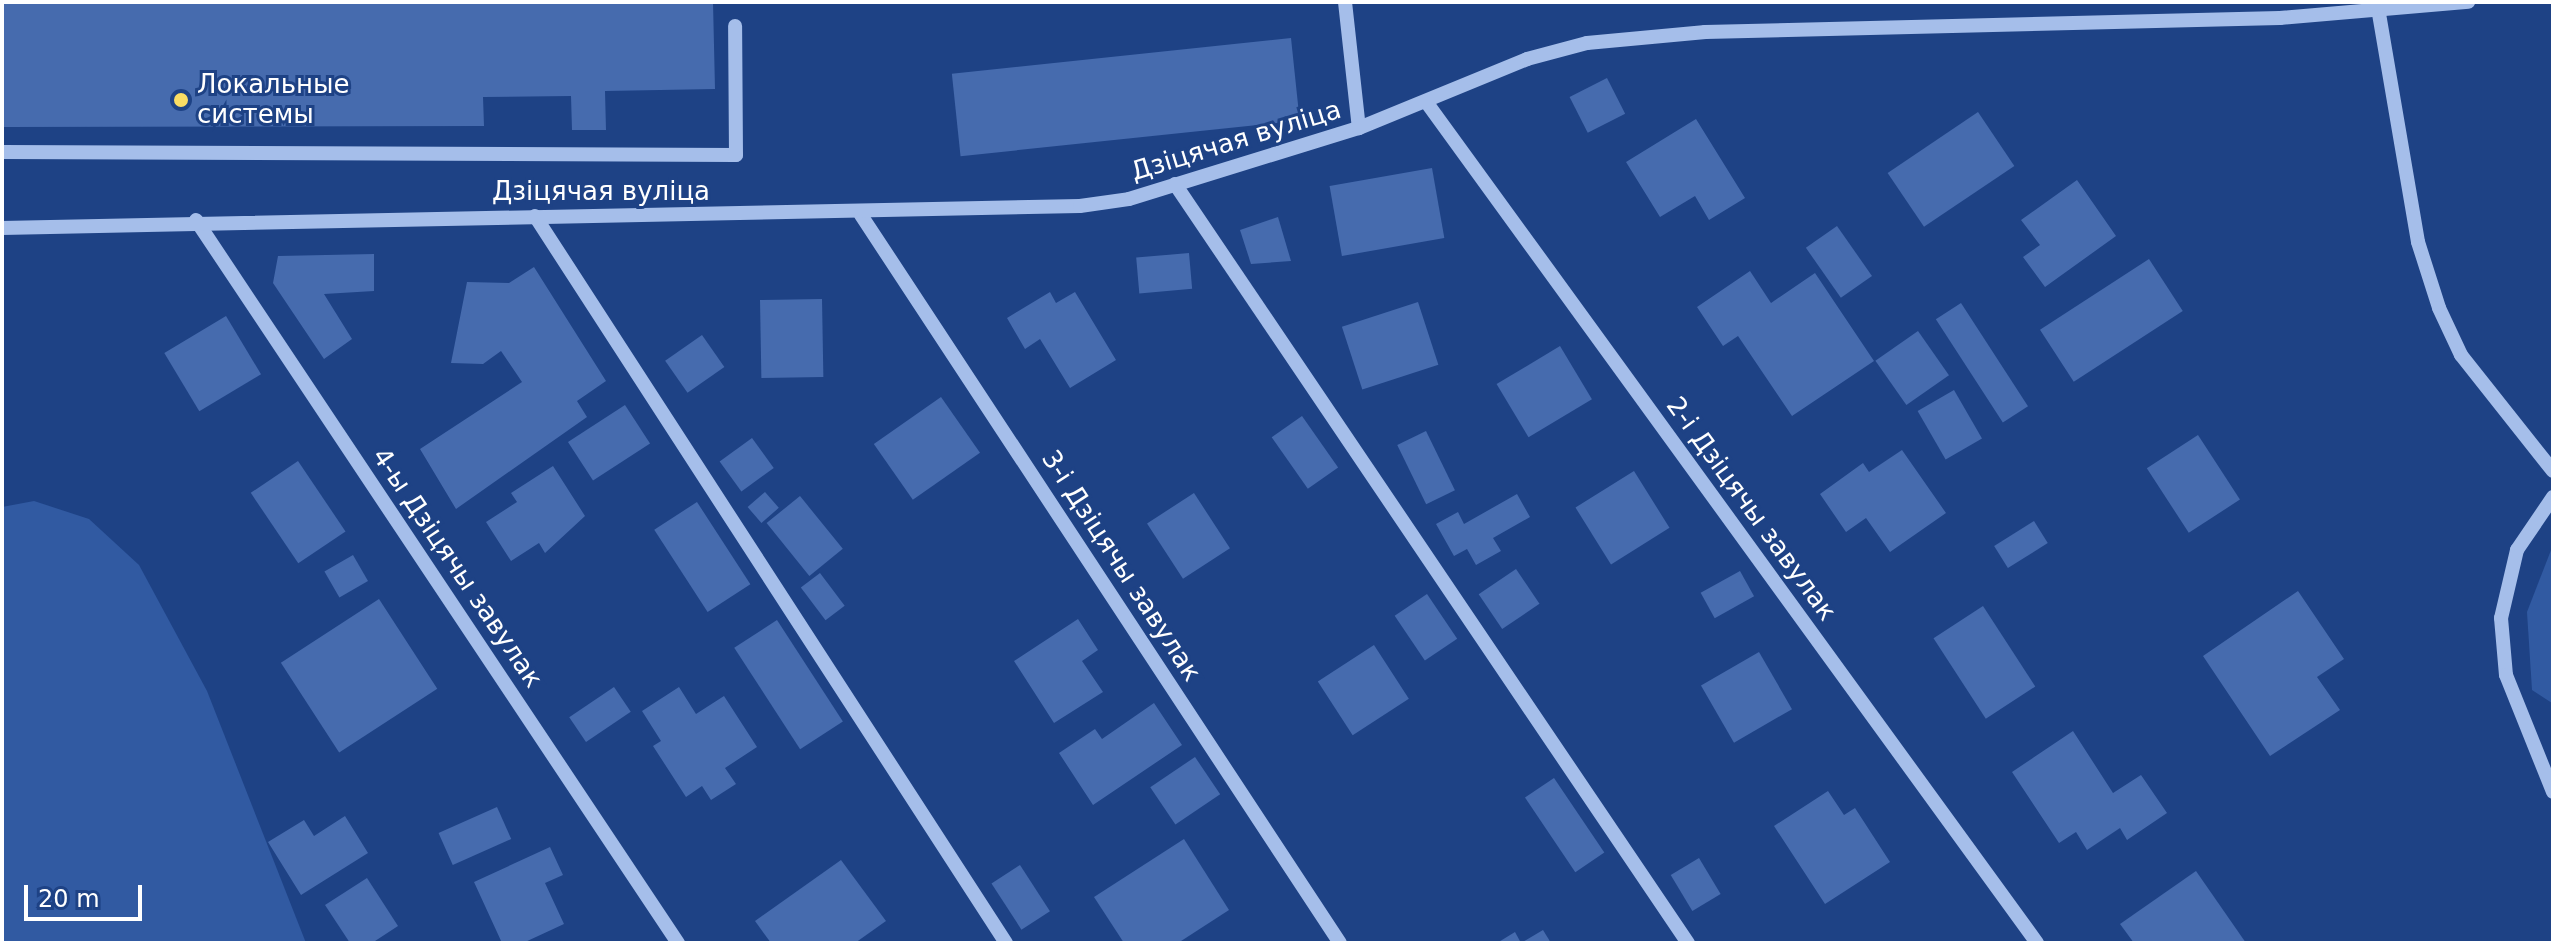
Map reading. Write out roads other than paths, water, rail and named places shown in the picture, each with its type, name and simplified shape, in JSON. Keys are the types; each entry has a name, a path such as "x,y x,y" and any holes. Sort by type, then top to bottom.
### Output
{"street":[{"path":"1345,2 1359,128"},
{"name":"Дзіцячая вуліца","path":"2,228 196,220 861,215 1080,206 1175,184 1359,128 1427,103 1527,59 1654,34 2280,18 2378,4 2468,2"},
{"path":"2378,4 2418,242 2439,308 2461,355 2553,471"},
{"path":"2,152 736,155 735,26"},
{"name":"2-і Дзіцячы завулак","path":"1427,103 2037,943"},
{"path":"1175,184 1688,943"},
{"name":"3-і Дзіцячы завулак","path":"861,215 1340,943"},
{"path":"535,216 1006,943"},
{"name":"4-ы Дзіцячы завулак","path":"196,220 678,943"},
{"path":"2553,497 2517,550 2501,618 2506,675 2553,792"}],"place":[{"name":"Локальные системы","path":"181,100"}]}
